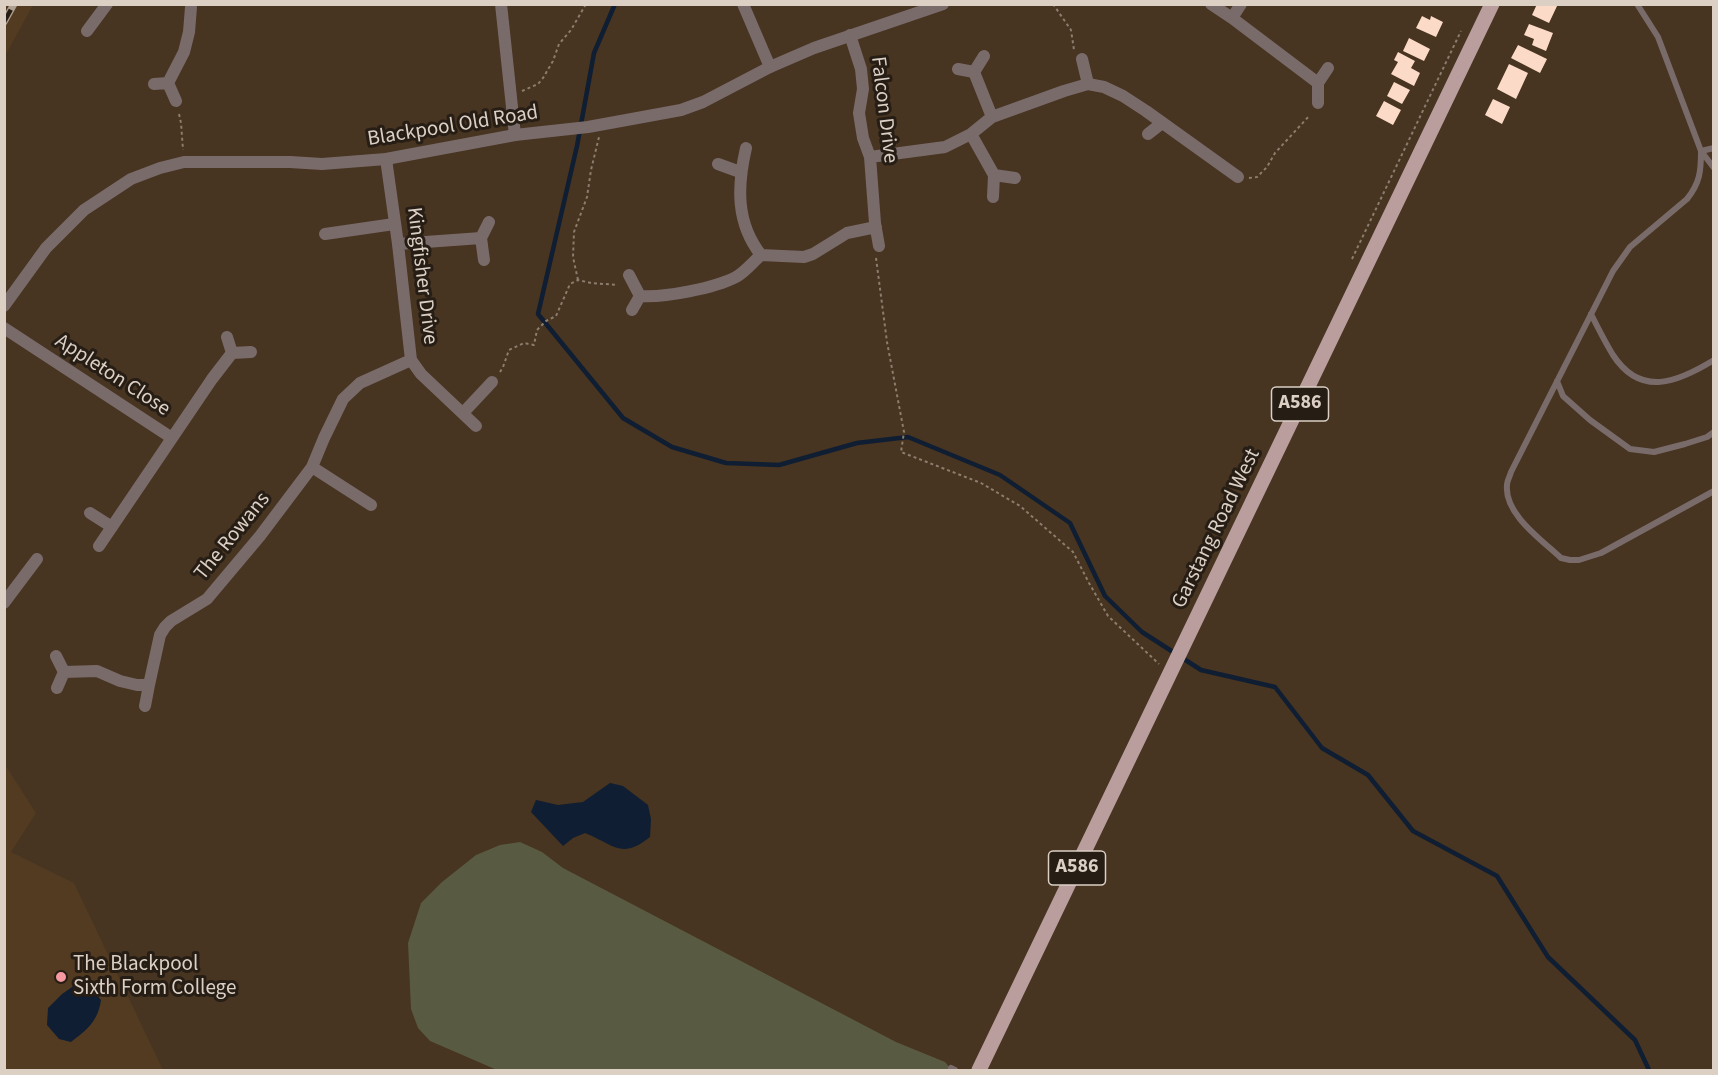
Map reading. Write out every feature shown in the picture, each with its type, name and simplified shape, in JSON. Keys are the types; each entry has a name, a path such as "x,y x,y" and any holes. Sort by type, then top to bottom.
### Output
{"main road":[{"name":"Garstang Road West","path":"979,1071 1492,4"}],"street":[{"path":"87,31 107,4"},
{"path":"501,4 515,135"},
{"path":"743,4 770,67"},
{"name":"Blackpool Old Road","path":"4,306 46,248 84,210 130,179 160,168 184,162 322,164 386,159 515,135 585,127 681,110 703,102 770,67 814,48 943,4"},
{"path":"1211,4 1318,83"},
{"path":"1232,18 1241,4"},
{"path":"168,83 184,52 189,32 190,5"},
{"name":"Falcon Drive","path":"850,35 861,69 863,89 859,113 863,138 870,158 879,246"},
{"path":"974,72 984,56"},
{"path":"1082,61 1088,84"},
{"path":"1318,103 1318,83 1328,68"},
{"path":"958,69 974,72"},
{"path":"974,72 992,117"},
{"path":"154,84 168,83"},
{"path":"168,83 176,101"},
{"path":"870,158 945,147 971,134 992,117 1088,84 1104,87 1123,96 1238,177"},
{"path":"1148,134 1162,123"},
{"path":"971,134 994,175 993,197"},
{"path":"746,148 740,172 742,221 761,255"},
{"name":"Kingfisher Drive","path":"386,159 411,360 421,374 476,426"},
{"path":"718,164 740,172"},
{"path":"994,175 1015,178"},
{"path":"484,260 481,238 489,222"},
{"path":"325,234 394,224"},
{"path":"640,296 653,297 705,288 738,276 761,255 804,257 847,233 876,227"},
{"path":"398,244 481,238"},
{"path":"631,279 640,296"},
{"path":"632,310 640,296"},
{"name":"Appleton Close","path":"4,328 172,438 232,353"},
{"path":"227,337 232,353 251,352"},
{"name":"The Rowans","path":"145,706 160,635 165,627 207,599 260,536 312,467 343,399 360,383 411,360"},
{"path":"463,413 492,382"},
{"path":"99,546 172,438"},
{"path":"312,467 371,505"},
{"path":"90,513 112,527"},
{"path":"4,603 37,559"},
{"path":"56,656 64,672"},
{"path":"64,672 97,671 120,681 149,685"},
{"path":"57,688 64,672"}],"lane":[{"path":"1637,4 1658,37 1701,151 1713,168"},
{"path":"1701,151 1713,148"},
{"path":"1701,151 1701,171 1694,190 1687,199 1630,247 1613,271 1511,472 1507,483 1507,493 1509,502 1520,520 1561,558 1579,560 1601,553 1713,492"},
{"path":"1591,314 1618,362 1635,376 1651,383 1662,383 1674,379 1713,360"},
{"path":"1557,381 1563,396 1590,420 1630,449 1654,452 1707,437 1713,432"}],"path":[{"path":"511,95 538,84 554,61 559,44 571,30 586,4"},
{"path":"1053,4 1071,30 1075,55 1082,61"},
{"path":"176,101 181,123 184,162"},
{"path":"1238,177 1247,179 1257,177 1267,167 1284,142 1314,111 1318,103"},
{"path":"578,280 573,257 574,232 587,197 599,137 585,127"},
{"path":"879,246 875,253 904,432 901,452 981,483 1020,506 1073,552 1108,616 1172,669"},
{"path":"492,382 503,367 509,350 524,343 534,345 537,330 546,321 556,316 570,284 578,280 618,285 631,279"}],"shaded area":[{"path":"4,5 33,5 5,56"},
{"name":"The Blackpool Sixth Form College","path":"4,763 36,813 11,852 74,883 163,1070 5,1070"}],"green space":[{"path":"520,842 542,852 563,868 896,1042 945,1062 952,1070 497,1070 430,1041 418,1028 411,1009 408,943 421,903 442,882 476,855 500,845"}],"water":[{"path":"610,783 623,786 648,805 651,819 650,837 632,848 611,846 585,833 573,838 563,846 531,812 536,800 558,805 583,802"},
{"path":"78,983 92,990 101,1000 91,1024 71,1042 59,1039 47,1025 48,1008"}],"building":[{"path":"1537,4 1558,4 1549,23 1532,15"},
{"path":"1422,16 1430,20 1431,16 1443,22 1436,37 1416,28"},
{"path":"1529,24 1553,33 1546,51 1532,45 1534,39 1524,35"},
{"path":"1409,38 1430,49 1424,61 1403,51"},
{"path":"1518,45 1547,59 1540,73 1511,58"},
{"path":"1398,52 1415,61 1411,68 1420,73 1414,86 1391,74 1398,62 1394,60"},
{"path":"1509,64 1528,73 1516,99 1497,89"},
{"path":"1394,82 1410,90 1402,104 1387,96"},
{"path":"1493,99 1510,107 1502,124 1485,115"},
{"path":"1384,101 1401,110 1393,125 1376,116"}],"waterway":[{"path":"615,4 594,53 577,146 538,314 623,418 672,447 726,463 779,465 857,443 908,437 1000,475 1070,523 1105,596 1142,632 1201,670 1275,687 1322,748 1368,775 1413,831 1497,876 1548,957 1635,1040 1649,1070"}],"railway":[{"path":"4,22 14,4"}],"place":[{"name":"The Blackpool Sixth Form College","path":"61,977"}]}
